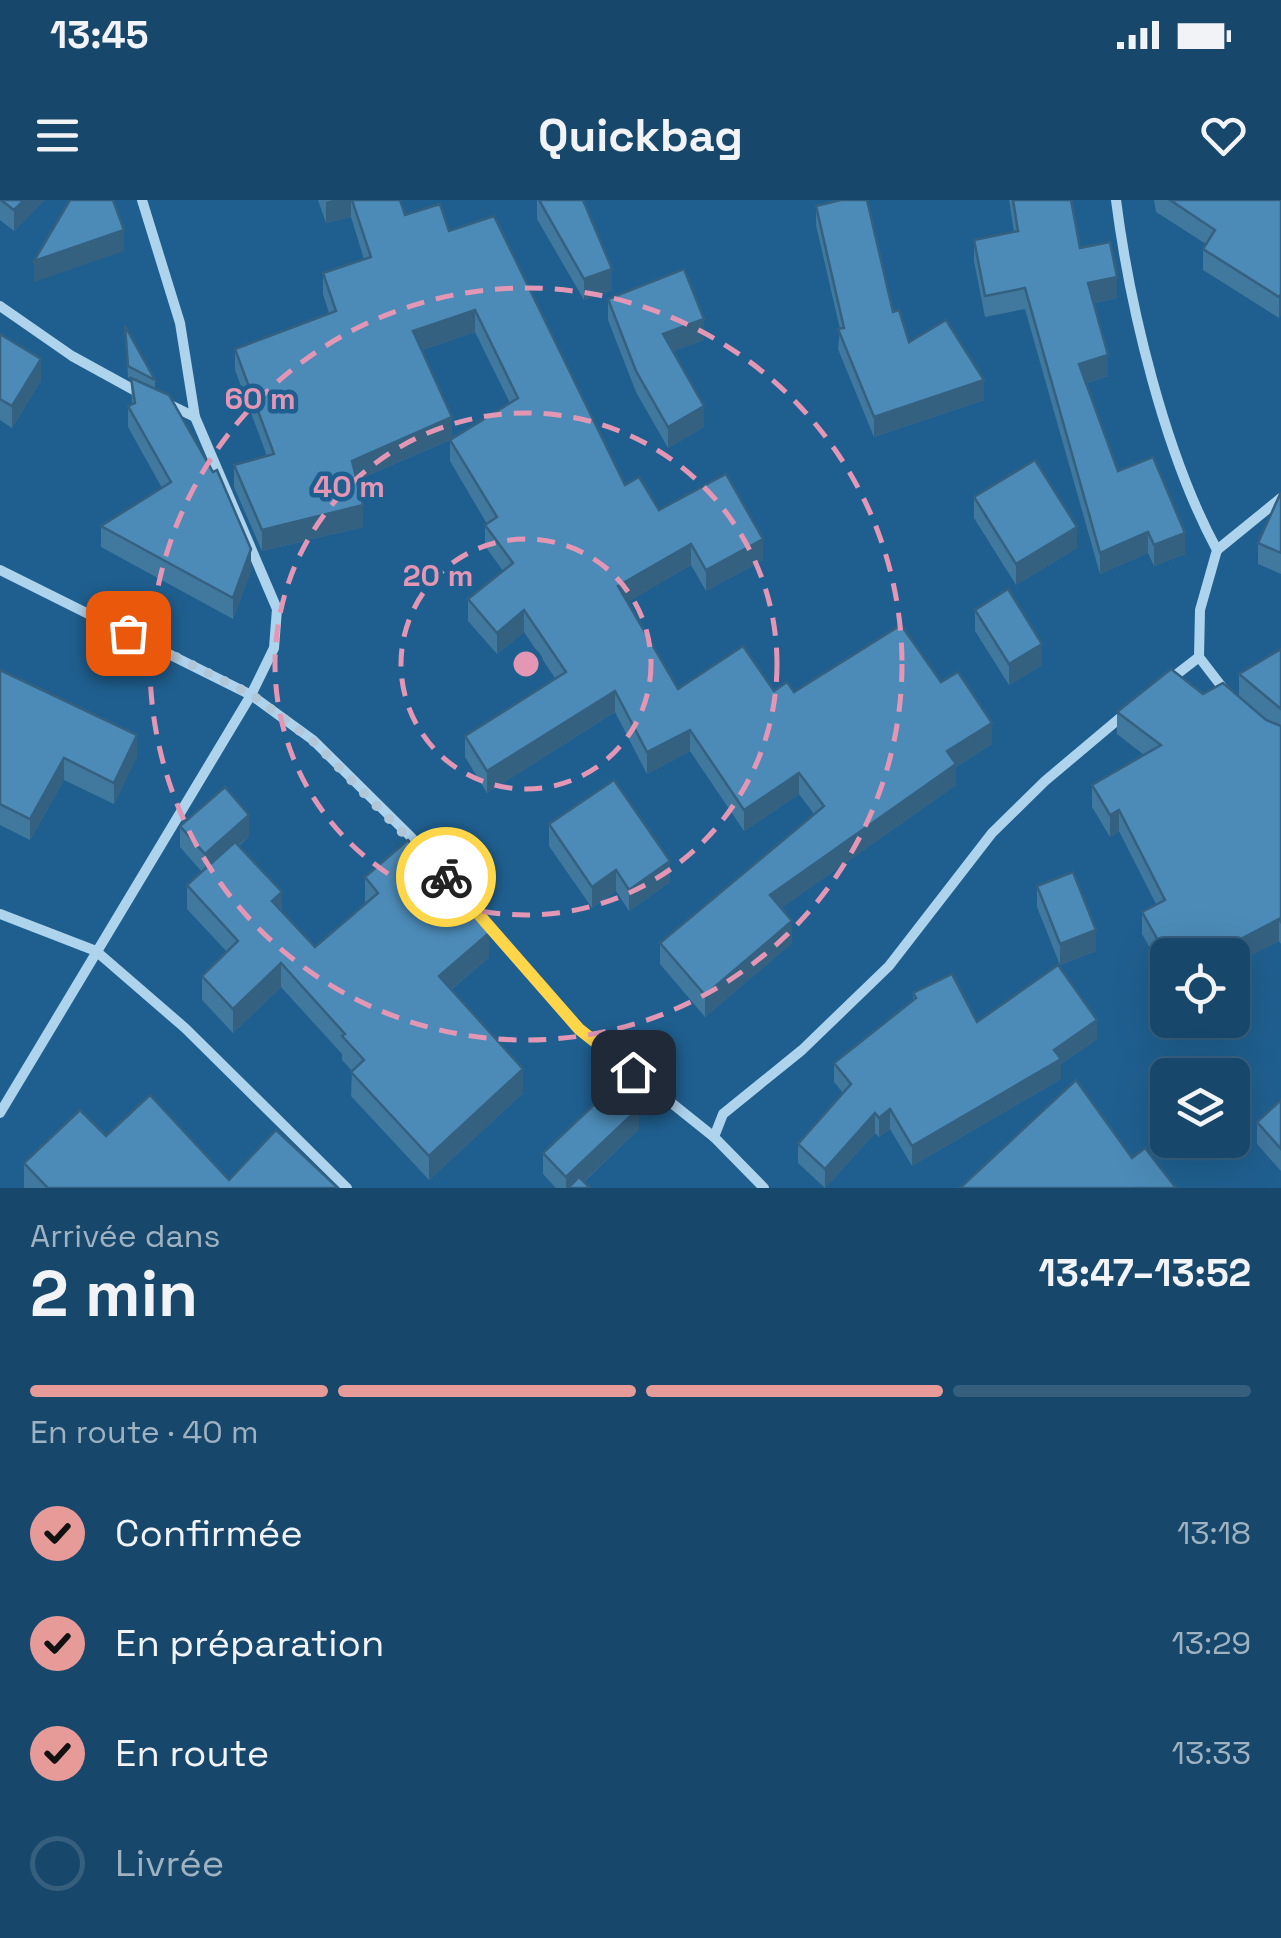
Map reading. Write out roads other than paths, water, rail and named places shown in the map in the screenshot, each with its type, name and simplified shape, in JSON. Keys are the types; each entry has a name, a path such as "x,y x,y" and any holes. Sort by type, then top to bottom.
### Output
{"street":[{"path":"0,1112 252,695 274,648 277,609 195,417 180,323 142,200"},
{"path":"1116,200 1138,318 1162,401 1194,506 1218,550"},
{"path":"0,306 72,356 142,395 195,417"},
{"path":"1239,709 1199,657 1200,610 1218,550 1255,524 1281,498"},
{"path":"0,570 252,695 312,740 412,837 579,1029 714,1138 764,1188"},
{"path":"1156,690 1199,657"},
{"path":"714,1138 723,1114 802,1050 889,966 992,834 1044,781 1142,700"},
{"path":"0,914 96,951 184,1028 347,1188"}]}
